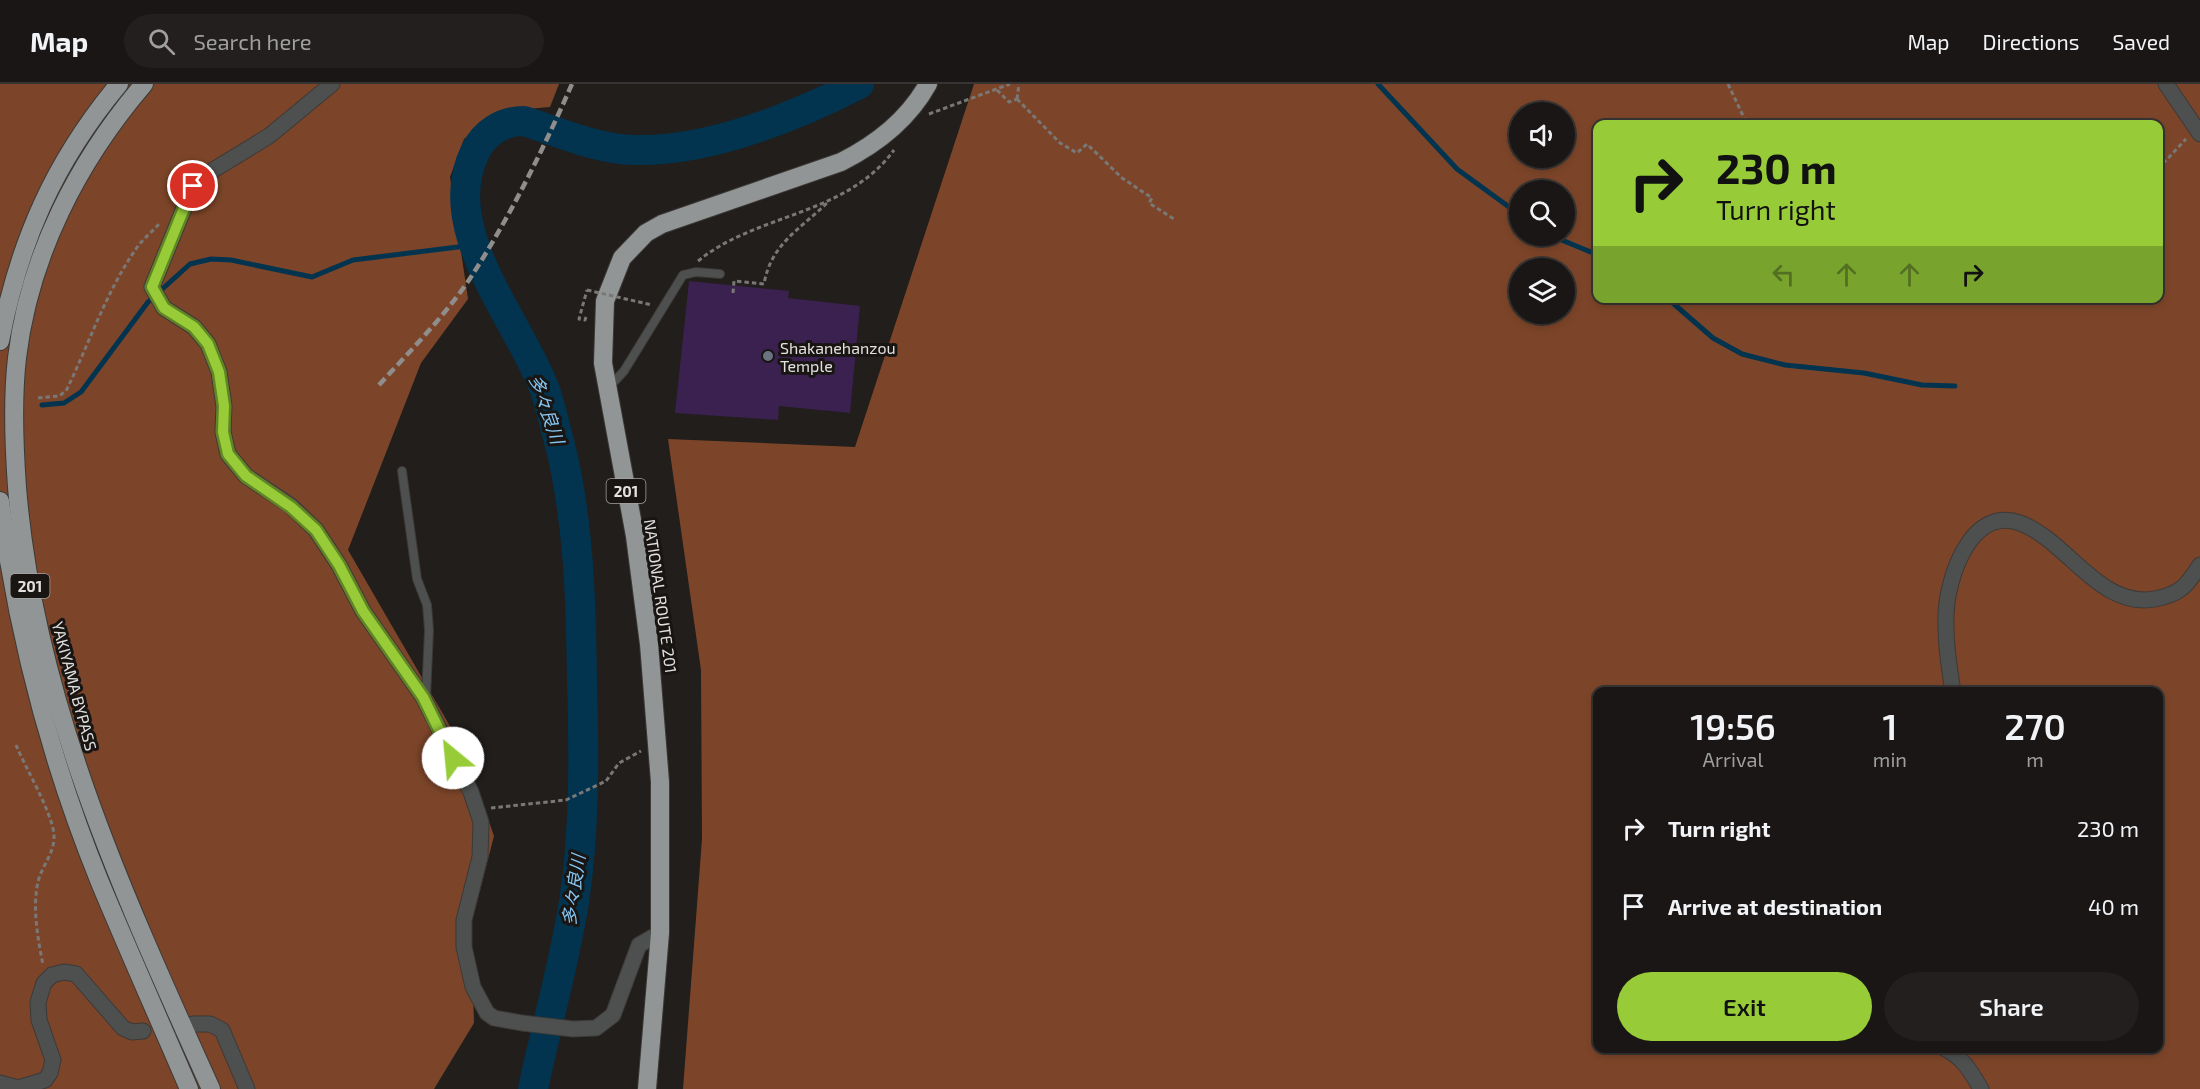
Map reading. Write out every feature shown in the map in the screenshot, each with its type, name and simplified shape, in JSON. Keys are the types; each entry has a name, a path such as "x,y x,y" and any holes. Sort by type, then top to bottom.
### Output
{"highway":[{"path":"0,341 12,280 37,212 71,148 119,84"},
{"name":"YAKIYAMA BYPASS","path":"144,84 89,158 54,222 44,249 29,296 17,357 15,453 21,540 39,631 82,784 115,873 211,1089"},
{"name":"NATIONAL ROUTE 201","path":"647,1089 660,933 662,874 658,743 649,644 635,536 607,389 602,343 605,301 622,258 646,234 678,217 841,162 863,151 904,118 928,84"},
{"name":"201","path":"0,501 22,633 35,687 66,788 99,878 189,1089"}],"street":[{"path":"332,84 268,136 205,175 193,186 152,287 164,308 194,327 208,344 219,372 224,406 223,432 228,454 246,476 291,507 316,530 339,565 363,611 425,702 471,792 481,822 480,856 464,920 464,947 473,987 487,1013 494,1018 522,1023 573,1029 596,1028 613,1015 639,945 660,933"},
{"path":"2166,84 2198,131"},
{"path":"1952,687 1946,632 1946,612 1952,583 1962,553 1975,532 1994,520 2019,522 2026,526 2041,535 2109,590 2125,597 2150,600 2173,595 2188,584 2200,565"},
{"path":"0,1083 18,1088 45,1080 50,1073 53,1060 39,1020 38,1002 48,979 64,972 76,974 123,1028 132,1032 142,1031"},
{"path":"193,1024 210,1023 222,1030 247,1089"},
{"path":"1954,1053 1967,1066 1981,1089"}],"lane":[{"path":"607,389 624,371 683,275 696,272 720,274"},
{"path":"402,471 417,579 427,605 429,630 425,702"}],"path":[{"path":"1017,99 1019,84"},
{"path":"1728,84 1745,120"},
{"path":"997,90 1009,102 1017,99"},
{"path":"1017,99 1060,143 1077,153 1087,144 1122,178 1152,198 1149,203 1174,219"},
{"path":"2163,164 2198,131"},
{"path":"733,292 734,281 764,284 768,264 774,254 784,245 789,235 829,201"},
{"path":"38,398 58,396 66,391 104,304 126,265 140,244 164,218"},
{"path":"590,301 585,320 579,318 587,290 652,305"},
{"path":"478,811 567,800 606,781 619,763 658,743"},
{"path":"16,745 50,816 54,833 54,849 39,878 36,893 38,935 48,979"}],"shaded area":[{"path":"0,84 559,84 550,107 502,111 464,139 450,177 468,299 421,363 348,550 465,752 494,836 471,925 474,1023 434,1089 0,1089"},
{"path":"974,84 2200,84 2200,1089 683,1089 702,839 701,670 668,439 855,447"}],"building":[{"name":"Shakanehanzou Temple","path":"689,281 789,291 788,298 860,306 850,413 779,406 778,420 675,413"}],"waterway":[{"name":"多々良川","path":"533,1089 570,926 578,875 583,764 580,591 575,532 566,474 545,390 501,304 473,242 466,212 466,181 475,152 483,139 495,129 508,123 524,121 606,147 634,150 691,145 721,139 779,120 859,84"},
{"path":"1378,84 1457,169 1509,207"},
{"path":"42,405 64,403 81,392 148,302 190,264 211,259 231,260 312,277 353,260 474,245"},
{"path":"1575,246 1593,253"},
{"path":"1673,303 1713,338 1742,354 1785,365 1864,373 1922,385 1955,386"}],"railway":[{"path":"379,385 437,321 469,280 525,184 572,84"}],"place":[{"name":"Shakanehanzou Temple","path":"768,356"}],"route":[{"path":"193,186 152,287 164,308 194,327 208,344 219,372 224,406 223,432 228,454 246,476 291,507 316,530 339,565 363,611 423,697 453,758"}]}
